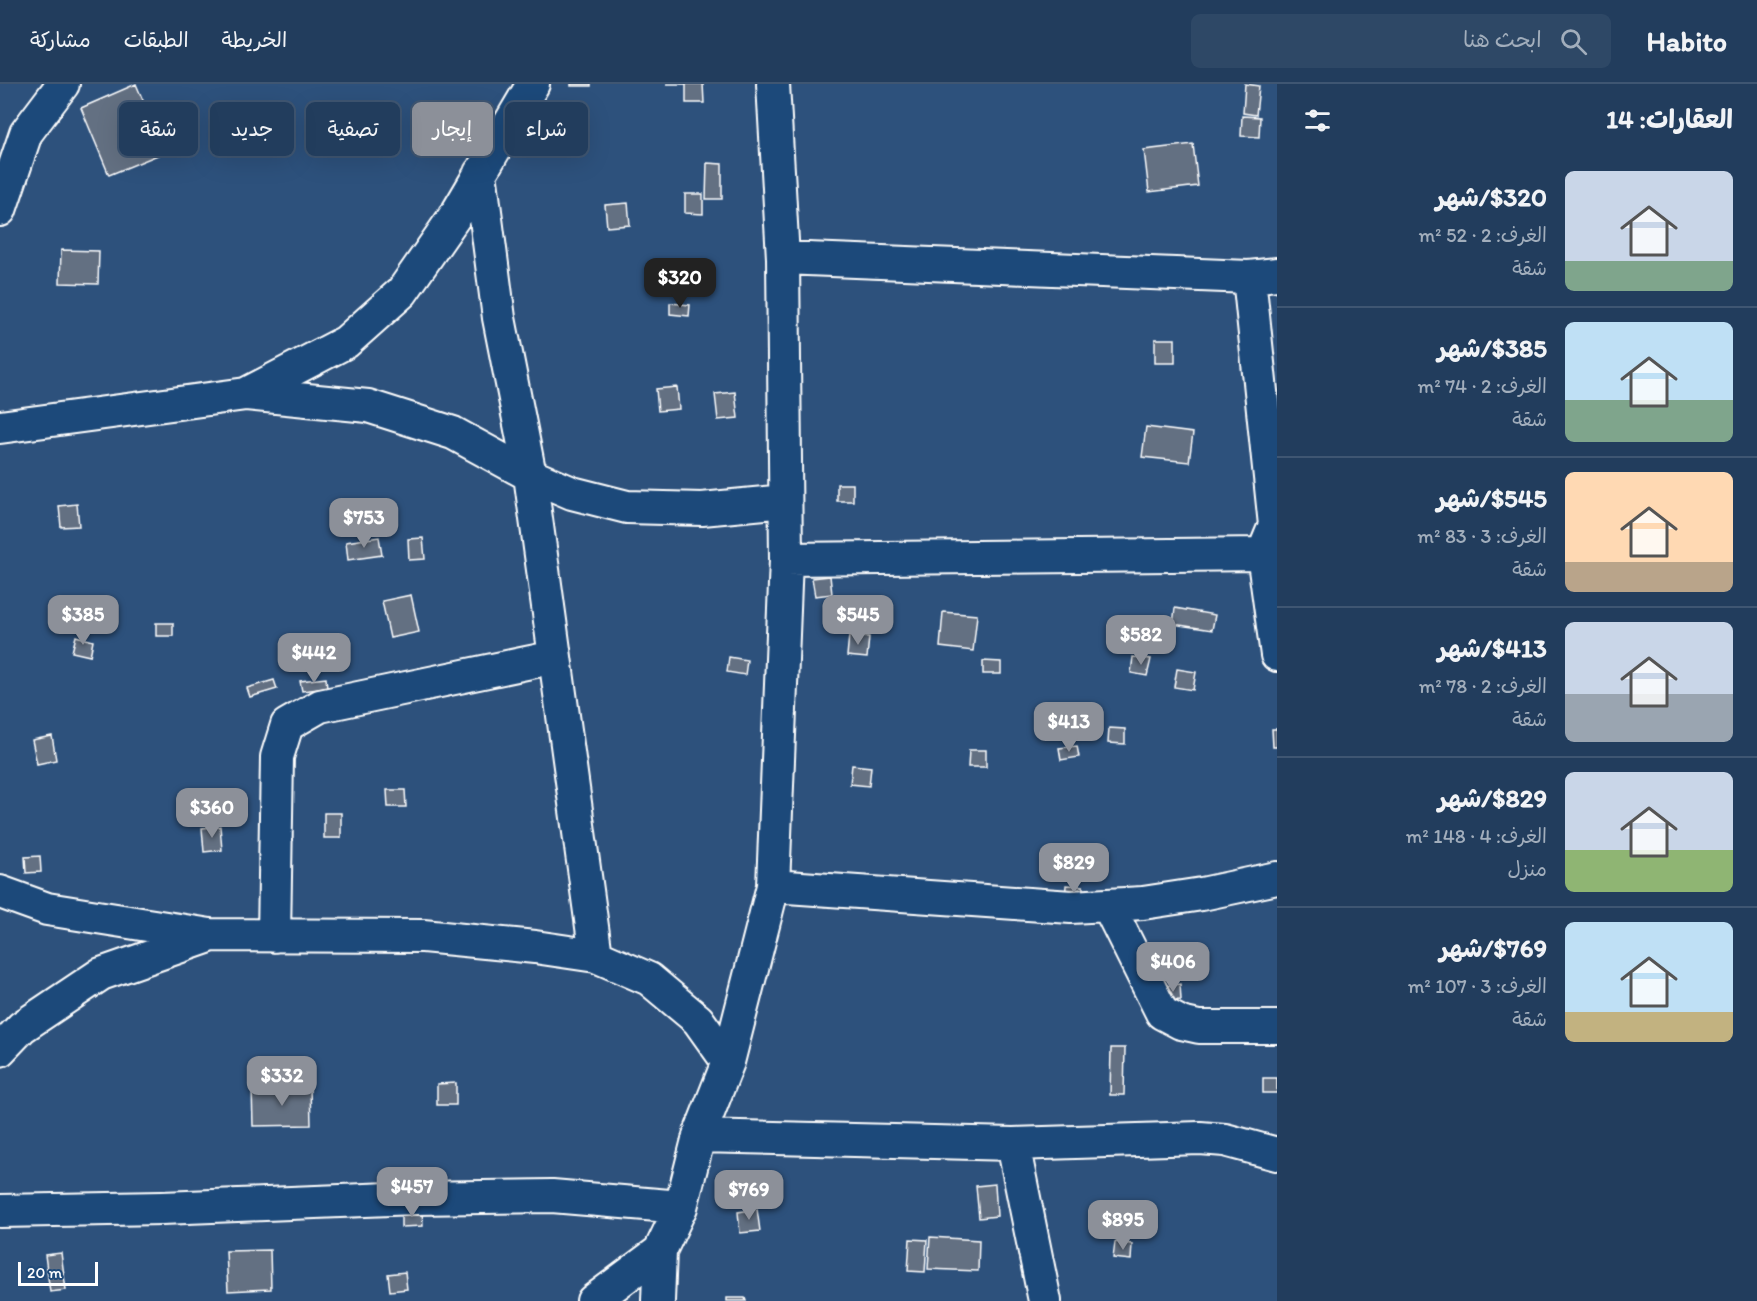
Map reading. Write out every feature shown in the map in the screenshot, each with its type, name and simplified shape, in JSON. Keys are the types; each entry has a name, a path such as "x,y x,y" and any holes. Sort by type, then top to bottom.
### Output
{"street":[{"path":"0,210 26,133 63,84"},
{"path":"246,394 346,342 402,292 457,213 533,84"},
{"path":"658,1301 660,1251 681,1207 699,1136 728,1062 773,886 786,559 783,258 773,84"},
{"path":"480,173 499,318 530,475 596,956"},
{"path":"783,258 1263,276 1276,525 1263,554 1277,655"},
{"path":"0,427 246,394 368,406 453,433 530,475 572,493 627,507 702,509 784,501"},
{"path":"786,559 1263,554"},
{"path":"274,936 277,757 287,725 321,706 555,657"},
{"path":"773,886 1071,908 1143,903 1202,894 1277,878"},
{"path":"0,892 47,909 210,935 423,936 596,956 649,979 698,1020 728,1062"},
{"path":"1108,905 1162,1013 1181,1023 1199,1027 1277,1027"},
{"path":"0,1050 22,1027 101,974 210,935"},
{"path":"699,1136 1013,1144 1200,1138 1226,1140 1277,1154"},
{"path":"1013,1144 1045,1301"},
{"path":"0,1211 552,1196 681,1207"},
{"path":"593,1301 660,1251"}],"building":[{"path":"136,84 144,102 119,102 119,156 155,156 109,175 81,108"},
{"path":"571,84 591,84 591,86 571,86"},
{"path":"686,84 703,84 704,103 686,103"},
{"path":"1245,84 1259,86 1256,115 1243,113"},
{"path":"1242,116 1260,117 1259,137 1241,136"},
{"path":"1193,144 1198,186 1149,192 1144,150"},
{"path":"707,163 722,164 722,199 706,199"},
{"path":"685,194 703,194 703,214 685,213"},
{"path":"628,203 630,225 607,227 605,205"},
{"path":"61,250 99,251 98,284 60,283"},
{"path":"670,303 690,305 689,316 670,314"},
{"path":"1155,339 1175,339 1175,363 1155,363"},
{"path":"677,387 679,409 658,411 656,389"},
{"path":"735,392 738,418 718,420 715,394"},
{"path":"1146,427 1193,433 1189,462 1142,457"},
{"path":"837,484 853,484 853,501 837,501"},
{"path":"77,504 79,526 61,527 59,506"},
{"path":"379,537 382,555 348,560 346,542"},
{"path":"423,538 425,559 409,560 408,539"},
{"path":"830,576 832,594 815,596 812,578"},
{"path":"411,595 419,632 390,638 382,601"},
{"path":"1175,608 1215,615 1212,630 1173,624"},
{"path":"943,612 977,615 973,651 940,647"},
{"path":"156,623 173,623 173,636 156,636"},
{"path":"849,635 869,637 867,658 847,656"},
{"path":"76,636 93,641 90,656 72,652"},
{"path":"729,657 747,660 745,675 727,672"},
{"path":"1133,657 1151,659 1147,676 1131,673"},
{"path":"983,661 1001,662 1001,674 983,674"},
{"path":"1177,669 1196,672 1193,690 1174,687"},
{"path":"326,678 327,688 302,691 300,681"},
{"path":"274,680 277,689 250,697 247,688"},
{"path":"1109,728 1125,729 1125,744 1108,743"},
{"path":"1272,729 1277,729 1277,747 1273,747"},
{"path":"52,736 56,760 37,764 32,740"},
{"path":"1077,746 1079,757 1061,760 1059,748"},
{"path":"969,750 986,750 986,767 968,767"},
{"path":"852,765 871,767 869,786 850,784"},
{"path":"387,790 405,790 406,807 388,807"},
{"path":"324,813 341,813 341,838 324,838"},
{"path":"220,826 222,850 204,852 202,828"},
{"path":"40,856 41,872 26,873 25,857"},
{"path":"1066,885 1083,886 1082,904 1065,903"},
{"path":"1180,984 1181,1000 1166,1001 1164,986"},
{"path":"1111,1048 1125,1048 1124,1095 1110,1095"},
{"path":"1263,1078 1277,1078 1277,1093 1263,1093"},
{"path":"456,1083 456,1105 437,1105 437,1084"},
{"path":"310,1087 311,1125 253,1126 252,1088"},
{"path":"995,1184 997,1216 979,1218 976,1186"},
{"path":"757,1209 760,1231 740,1233 738,1212"},
{"path":"401,1210 422,1210 423,1226 401,1227"},
{"path":"930,1237 979,1240 978,1271 928,1269"},
{"path":"910,1239 927,1240 925,1272 908,1271"},
{"path":"1115,1242 1132,1244 1131,1260 1113,1258"},
{"path":"270,1250 271,1289 228,1291 226,1251"},
{"path":"61,1253 66,1290 50,1292 45,1255"},
{"path":"405,1272 407,1289 390,1291 388,1274"},
{"path":"727,1298 745,1298 746,1301 727,1301"}]}
